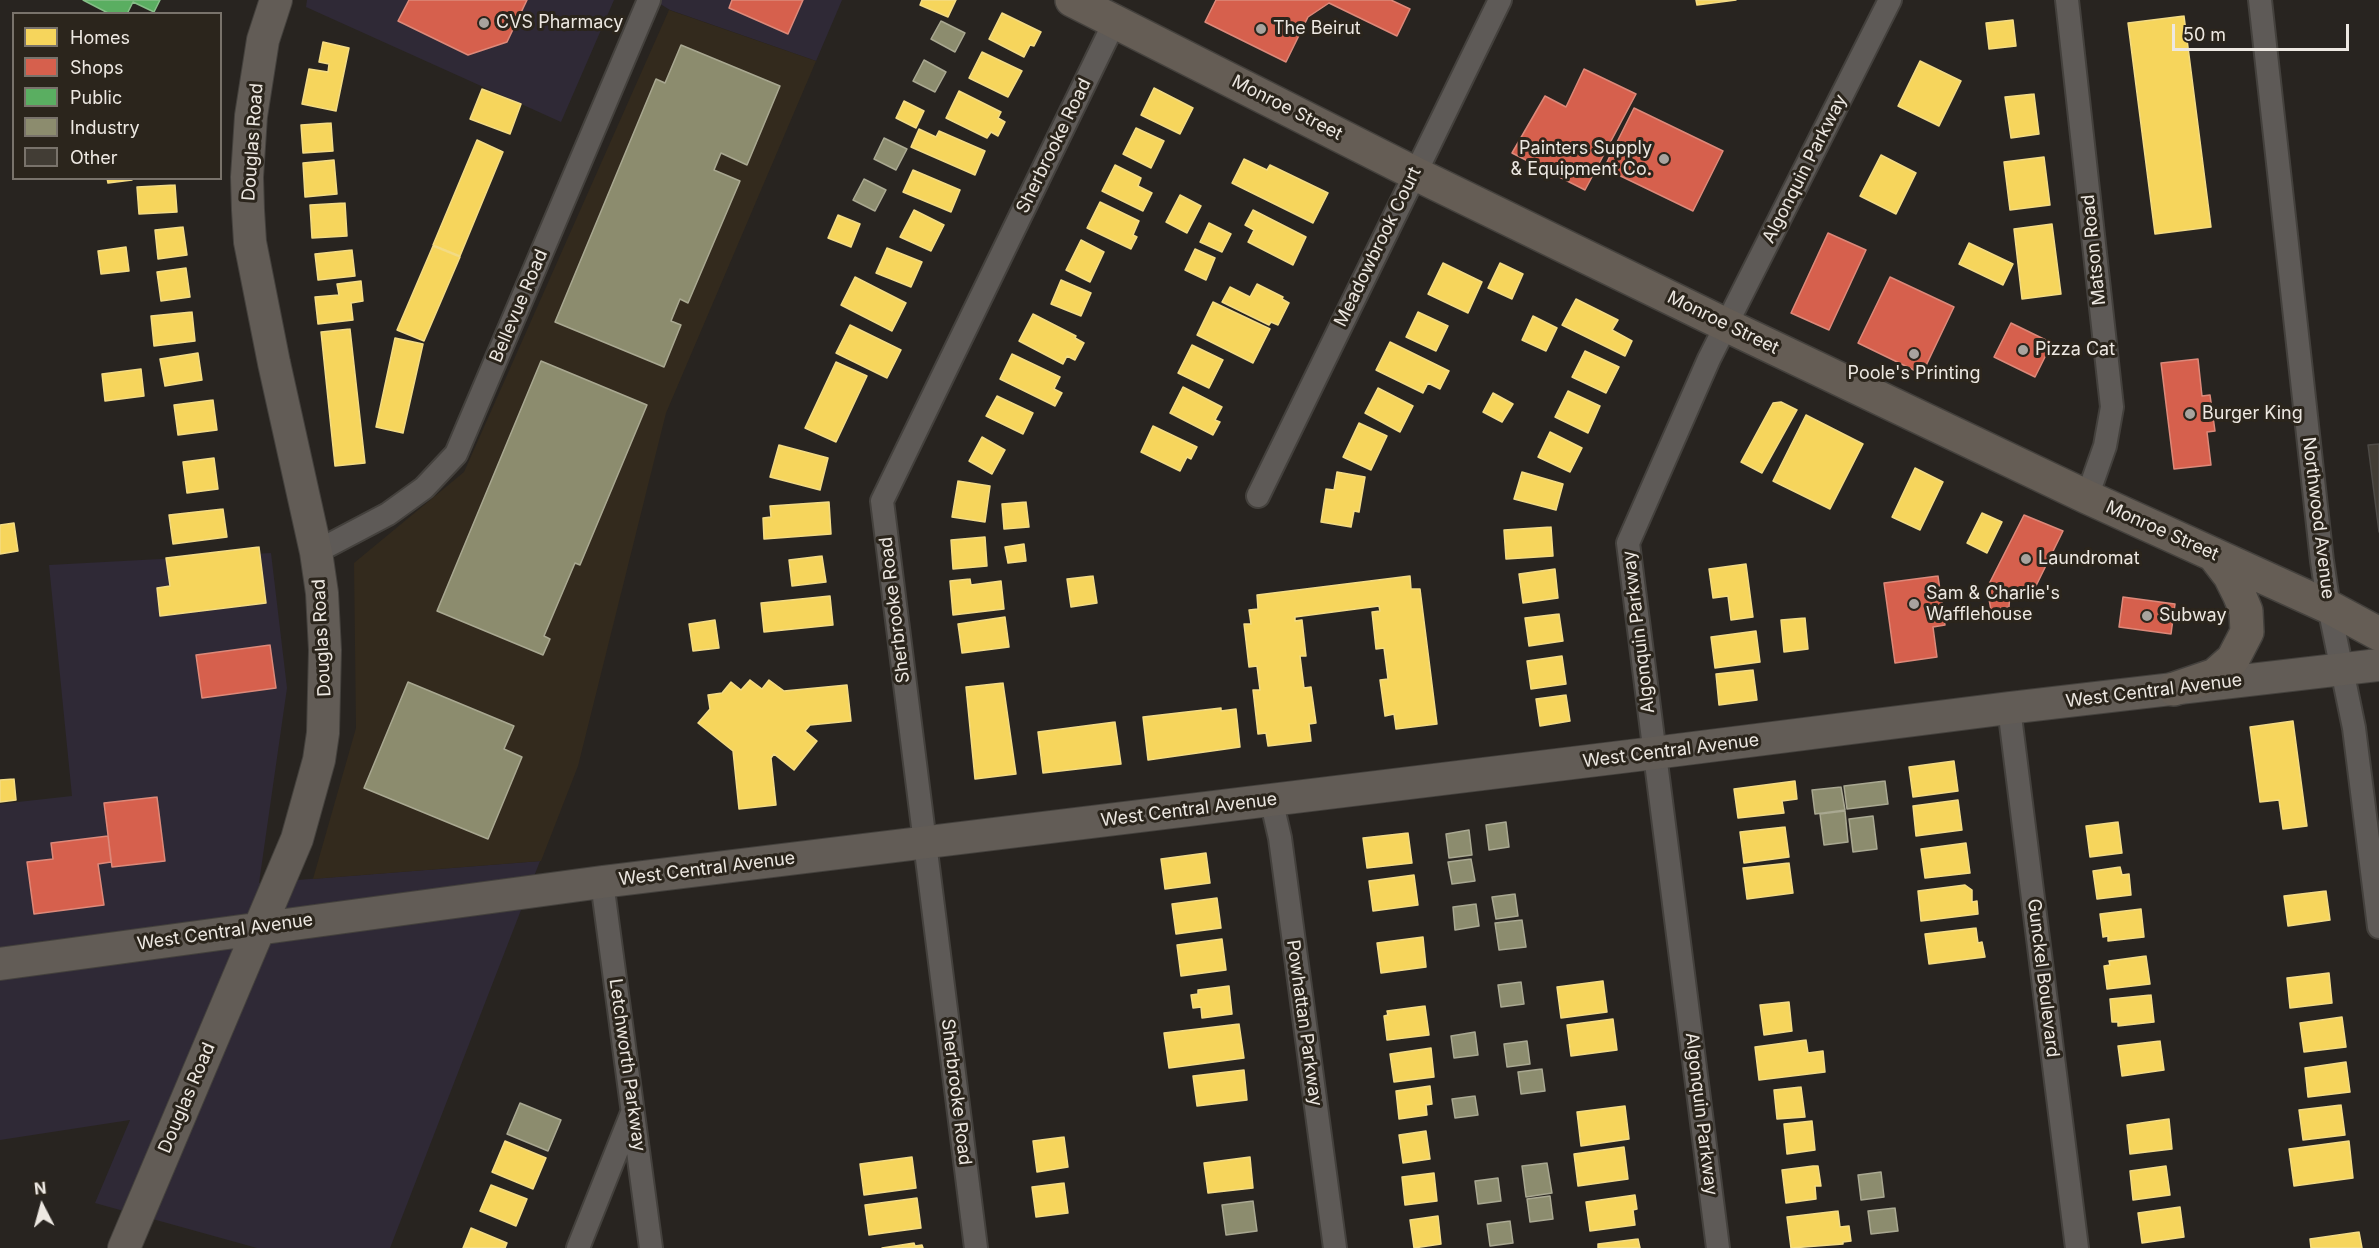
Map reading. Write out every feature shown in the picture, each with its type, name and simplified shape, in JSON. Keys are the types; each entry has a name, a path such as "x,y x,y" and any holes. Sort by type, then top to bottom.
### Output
{"main road":[{"name":"Douglas Road","path":"124,1248 297,839 319,760 325,706 322,593 316,552 250,242 248,210 252,116 263,40 276,0"},
{"name":"Monroe Street","path":"1095,8 1414,173 2087,498 2329,607 2379,634"},
{"path":"2174,689 2215,675 2233,659 2247,632 2246,611 2239,594 2230,576 2213,554"},
{"name":"West Central Avenue","path":"0,964 602,882 2009,708 2379,665"}],"street":[{"name":"Bellevue Road","path":"316,552 388,514 424,488 456,454 649,0"},
{"name":"Meadowbrook Court","path":"1258,496 1500,0"},
{"name":"Algonquin Parkway","path":"1718,1248 1628,543 1726,325 1890,0"},
{"name":"Matson Road","path":"2067,0 2112,407 2105,446 2087,498"},
{"name":"Northwood Avenue","path":"2260,0 2305,394 2307,434 2329,607 2354,728 2379,927"},
{"name":"Sherbrooke Road","path":"976,1248 882,501 1095,8"},
{"name":"Gunckel Boulevard","path":"2009,708 2077,1248"},
{"name":"Powhattan Parkway","path":"1270,799 1280,838 1335,1248"},
{"name":"Letchworth Parkway","path":"602,882 651,1248"},
{"path":"578,1248 633,1112"}],"shaded area":[{"path":"307,0 614,0 561,122 306,7"},
{"path":"654,0 842,0 816,61 670,10"},
{"path":"669,10 816,61 666,413 578,766 541,861 313,879 356,728 354,563 464,472"},
{"path":"271,553 287,688 259,883 540,861 390,1248 257,1248 95,1203 130,1120 0,1140 0,804 72,796 49,565"}],"building: Homes":[{"path":"922,0 956,0 948,17 920,5"},
{"path":"1696,0 1736,0 1697,5"},
{"path":"1002,13 1041,32 1034,46 1030,45 1024,57 989,39"},
{"path":"2184,16 2211,227 2155,234 2128,23"},
{"path":"2013,20 2016,46 1989,49 1986,23"},
{"path":"323,42 349,48 336,111 302,104 309,69 328,72 329,64 319,62"},
{"path":"982,52 1022,71 1008,97 969,78"},
{"path":"1920,61 1961,81 1939,126 1898,106"},
{"path":"1154,88 1193,108 1180,134 1141,115"},
{"path":"482,89 521,104 510,134 470,119"},
{"path":"959,91 1001,112 998,118 1005,122 998,136 991,132 987,138 946,118"},
{"path":"2034,94 2039,134 2011,138 2005,97"},
{"path":"904,101 924,111 916,128 896,118"},
{"path":"331,123 333,151 303,153 301,125"},
{"path":"1136,128 1164,141 1151,168 1123,154"},
{"path":"919,129 936,137 939,131 985,151 975,175 911,147"},
{"path":"477,140 503,152 460,256 433,245"},
{"path":"1881,155 1916,173 1896,214 1860,196"},
{"path":"2044,157 2050,205 2010,210 2004,162"},
{"path":"1244,159 1267,170 1270,165 1328,193 1313,223 1232,183"},
{"path":"334,160 337,194 305,197 303,163"},
{"path":"1115,165 1141,178 1138,186 1152,193 1143,211 1102,191"},
{"path":"913,170 960,190 951,212 903,192"},
{"path":"107,180 132,180 108,183"},
{"path":"175,185 177,212 139,214 137,187"},
{"path":"1180,195 1201,206 1187,233 1166,222"},
{"path":"1100,202 1139,221 1133,235 1137,237 1131,249 1087,228"},
{"path":"345,203 347,236 312,238 310,205"},
{"path":"914,210 944,225 931,251 900,237"},
{"path":"1253,210 1306,237 1293,265 1248,242 1254,230 1245,225"},
{"path":"838,215 860,224 851,247 828,238"},
{"path":"1209,223 1231,234 1222,252 1200,242"},
{"path":"2052,224 2061,294 2022,299 2014,229"},
{"path":"183,227 187,255 158,259 155,230"},
{"path":"1081,240 1104,252 1090,282 1066,270"},
{"path":"1969,243 2013,264 2003,285 1959,264"},
{"path":"433,246 460,257 424,341 397,330"},
{"path":"126,247 129,271 101,274 98,251"},
{"path":"887,248 922,262 911,287 876,273"},
{"path":"1195,249 1215,258 1206,280 1185,270"},
{"path":"352,250 355,276 318,280 315,254"},
{"path":"1443,263 1482,282 1468,313 1428,294"},
{"path":"1500,263 1523,274 1512,299 1488,288"},
{"path":"186,268 190,297 161,301 157,272"},
{"path":"855,277 906,303 892,331 841,305"},
{"path":"1061,280 1091,293 1081,316 1051,304"},
{"path":"361,281 363,301 351,303 353,320 318,324 315,297 339,295 337,284"},
{"path":"1257,284 1283,297 1282,299 1289,303 1278,325 1271,322 1269,325 1222,302 1230,287 1250,297"},
{"path":"1576,299 1618,320 1612,330 1632,341 1625,356 1562,325"},
{"path":"1213,302 1270,329 1253,363 1197,335"},
{"path":"192,312 195,341 154,346 151,316"},
{"path":"1418,312 1448,326 1436,351 1406,337"},
{"path":"1033,314 1076,336 1075,338 1084,343 1075,360 1067,356 1063,364 1019,341"},
{"path":"1533,316 1557,328 1546,351 1522,340"},
{"path":"850,325 901,350 887,378 836,353"},
{"path":"350,329 365,463 335,466 321,332"},
{"path":"395,338 423,344 403,433 376,427"},
{"path":"1390,342 1449,371 1440,389 1428,383 1423,393 1376,370"},
{"path":"1192,345 1223,360 1209,388 1178,373"},
{"path":"1585,351 1619,367 1606,393 1572,377"},
{"path":"198,353 202,380 165,386 160,359"},
{"path":"1012,354 1060,377 1054,389 1062,393 1055,406 1000,379"},
{"path":"836,362 867,376 836,442 805,428"},
{"path":"141,369 144,396 105,401 102,374"},
{"path":"1183,387 1222,407 1215,420 1220,422 1213,435 1170,413"},
{"path":"1378,388 1413,406 1400,432 1365,413"},
{"path":"1568,391 1600,406 1588,433 1555,417"},
{"path":"1493,393 1513,404 1502,422 1483,412"},
{"path":"997,396 1033,413 1023,434 986,416"},
{"path":"213,400 217,430 178,435 174,405"},
{"path":"1781,402 1797,410 1762,473 1741,462 1773,403"},
{"path":"1806,415 1863,444 1830,509 1773,481"},
{"path":"1359,423 1387,436 1371,470 1343,457"},
{"path":"1153,426 1197,447 1191,459 1187,457 1180,471 1141,452"},
{"path":"1550,432 1582,448 1570,472 1538,457"},
{"path":"982,437 1005,450 992,474 969,461"},
{"path":"779,445 828,458 820,490 770,477"},
{"path":"214,458 218,489 187,493 183,462"},
{"path":"1915,468 1943,482 1920,530 1892,517"},
{"path":"1337,472 1365,477 1359,512 1354,511 1351,527 1321,522 1326,489 1334,490"},
{"path":"1522,472 1563,484 1556,510 1514,499"},
{"path":"958,481 990,486 985,522 952,517"},
{"path":"829,502 831,534 764,539 763,518 771,517 770,506"},
{"path":"1026,502 1029,527 1004,529 1002,504"},
{"path":"223,509 227,537 173,544 169,515"},
{"path":"1982,513 2002,522 1987,553 1967,543"},
{"path":"14,523 18,551 0,554 0,525"},
{"path":"1551,527 1553,556 1506,559 1504,530"},
{"path":"985,537 987,566 953,569 951,540"},
{"path":"1024,544 1026,561 1008,563 1005,547"},
{"path":"259,547 266,603 160,616 157,588 170,586 166,558"},
{"path":"822,556 826,582 792,586 789,560"},
{"path":"1746,564 1753,617 1731,620 1728,596 1713,598 1709,569"},
{"path":"1555,569 1558,598 1523,603 1519,574"},
{"path":"1093,576 1097,603 1071,607 1067,579"},
{"path":"1410,576 1411,589 1420,589 1437,724 1396,729 1394,714 1385,716 1380,680 1388,679 1384,648 1376,649 1372,612 1380,611 1379,606 1295,617 1295,621 1302,620 1306,656 1300,656 1304,688 1311,687 1316,723 1309,724 1311,741 1268,746 1266,733 1258,734 1253,690 1260,690 1257,666 1249,667 1244,624 1251,624 1249,610 1258,609 1257,595"},
{"path":"970,579 971,585 1001,581 1004,609 953,615 950,581"},
{"path":"830,596 833,625 764,632 761,603"},
{"path":"1559,614 1563,641 1529,646 1525,618"},
{"path":"1005,617 1009,647 962,653 958,624"},
{"path":"1805,618 1808,649 1784,652 1781,620"},
{"path":"715,620 719,648 693,651 689,624"},
{"path":"1756,631 1760,662 1715,668 1711,637"},
{"path":"1562,656 1566,684 1531,689 1527,661"},
{"path":"1753,670 1757,700 1719,705 1716,674"},
{"path":"750,680 762,689 769,680 784,691 847,685 851,721 810,725 805,731 817,741 794,770 774,754 771,758 776,805 739,809 733,751 698,723 710,709 708,695 722,693 731,682 741,690"},
{"path":"1003,683 1016,774 975,779 966,687"},
{"path":"1566,695 1570,721 1540,726 1536,699"},
{"path":"1221,708 1221,711 1236,709 1240,747 1148,760 1143,717"},
{"path":"2293,721 2307,826 2283,829 2279,800 2260,802 2250,727"},
{"path":"1115,722 1121,764 1043,773 1038,732"},
{"path":"1954,761 1958,791 1913,797 1909,767"},
{"path":"14,779 16,800 0,802 0,780"},
{"path":"1795,781 1797,799 1782,801 1784,813 1738,818 1734,789"},
{"path":"1958,800 1962,830 1916,836 1913,806"},
{"path":"2118,822 2122,853 2090,857 2086,826"},
{"path":"1785,827 1789,857 1744,863 1740,832"},
{"path":"1408,833 1412,863 1367,868 1363,838"},
{"path":"1966,843 1970,873 1925,878 1921,849"},
{"path":"1206,853 1210,883 1165,889 1161,859"},
{"path":"1789,863 1793,893 1747,899 1743,868"},
{"path":"2120,867 2122,875 2129,874 2131,895 2097,899 2093,871"},
{"path":"1414,875 1418,905 1373,911 1369,881"},
{"path":"1965,885 1972,890 1972,902 1977,901 1978,914 1921,921 1918,891"},
{"path":"2326,891 2330,920 2288,926 2284,896"},
{"path":"1217,898 1221,928 1176,934 1172,904"},
{"path":"2141,909 2144,937 2108,941 2108,936 2103,937 2100,914"},
{"path":"1976,928 1978,943 1982,942 1985,957 1929,964 1925,934"},
{"path":"1423,937 1426,967 1381,973 1377,943"},
{"path":"1222,939 1226,970 1181,976 1177,945"},
{"path":"2146,956 2150,984 2107,989 2104,966 2110,965 2109,961"},
{"path":"2329,973 2332,1003 2290,1008 2287,978"},
{"path":"1603,981 1607,1012 1561,1018 1557,987"},
{"path":"1229,986 1232,1014 1202,1018 1201,1007 1193,1008 1191,995 1198,994 1198,990"},
{"path":"2151,995 2154,1022 2118,1026 2118,1022 2112,1022 2110,999"},
{"path":"1789,1002 1792,1031 1764,1035 1760,1005"},
{"path":"1425,1006 1429,1035 1387,1040 1384,1016 1388,1015 1387,1011"},
{"path":"2342,1017 2346,1047 2304,1052 2300,1023"},
{"path":"1613,1019 1617,1050 1571,1056 1567,1025"},
{"path":"1239,1024 1244,1058 1169,1068 1164,1033"},
{"path":"1806,1040 1808,1053 1823,1051 1825,1072 1759,1080 1755,1047"},
{"path":"2160,1041 2164,1070 2122,1076 2118,1046"},
{"path":"1431,1048 1434,1077 1394,1082 1390,1054"},
{"path":"2346,1062 2350,1092 2308,1097 2305,1068"},
{"path":"1244,1070 1247,1100 1197,1106 1193,1076"},
{"path":"1430,1086 1432,1104 1426,1105 1427,1115 1399,1119 1396,1091"},
{"path":"1801,1087 1805,1117 1777,1119 1774,1090"},
{"path":"2341,1105 2345,1135 2303,1140 2299,1110"},
{"path":"1625,1106 1629,1139 1581,1146 1577,1112"},
{"path":"2169,1119 2172,1149 2130,1154 2127,1125"},
{"path":"1812,1121 1815,1150 1787,1154 1784,1124"},
{"path":"1426,1131 1430,1159 1403,1163 1399,1135"},
{"path":"1064,1137 1068,1167 1037,1172 1033,1141"},
{"path":"505,1141 546,1158 533,1189 492,1172"},
{"path":"2349,1141 2353,1178 2294,1186 2289,1149"},
{"path":"1624,1147 1628,1179 1578,1186 1574,1154"},
{"path":"912,1157 916,1188 864,1195 860,1164"},
{"path":"1250,1157 1253,1188 1208,1193 1204,1163"},
{"path":"1818,1166 1821,1186 1815,1186 1816,1199 1786,1203 1782,1170"},
{"path":"2166,1166 2170,1195 2133,1200 2130,1171"},
{"path":"1434,1173 1437,1201 1405,1205 1402,1177"},
{"path":"1064,1183 1068,1213 1036,1217 1032,1187"},
{"path":"491,1185 527,1199 516,1226 480,1211"},
{"path":"1635,1195 1637,1209 1633,1210 1635,1225 1590,1231 1586,1202"},
{"path":"917,1198 921,1228 869,1235 865,1205"},
{"path":"2180,1207 2184,1237 2142,1243 2138,1213"},
{"path":"1838,1211 1840,1227 1849,1226 1851,1241 1843,1242 1843,1244 1791,1248 1787,1217"},
{"path":"1438,1216 1441,1244 1414,1248 1410,1220"},
{"path":"471,1228 507,1243 505,1248 463,1248"},
{"path":"2359,1232 2362,1248 2311,1248 2310,1239"},
{"path":"1638,1239 1640,1248 1598,1248 1598,1244"},
{"path":"914,1243 915,1246 922,1245 923,1248 882,1248"}],"building: Shops":[{"name":"CVS Pharmacy","path":"409,0 527,0 507,42 468,55 398,21"},
{"path":"732,0 803,0 788,34 729,8"},
{"name":"The Beirut","path":"1216,0 1391,0 1410,9 1397,36 1329,3 1308,17 1286,62 1205,22"},
{"path":"1584,69 1636,94 1585,190 1512,153 1545,96 1566,107"},
{"name":"Painters Supply & Equipment Co.","path":"1634,108 1723,151 1693,211 1604,168"},
{"path":"1828,233 1866,250 1829,330 1791,313"},
{"path":"1890,277 1954,307 1922,374 1858,343"},
{"name":"Pizza Cat","path":"2011,323 2052,343 2035,377 1994,357"},
{"name":"Burger King","path":"2198,359 2202,396 2210,395 2215,431 2207,432 2211,465 2174,469 2161,363"},
{"name":"Laundromat","path":"2024,515 2063,531 2031,596 2010,593 2009,607 1991,610 1987,588"},
{"name":"Sam & Charlie's Wafflehouse","path":"1938,576 1945,625 1933,627 1937,657 1895,663 1884,583"},
{"name":"Subway","path":"2123,597 2175,604 2171,634 2119,627"},
{"path":"270,645 276,688 202,698 196,655"},
{"path":"157,797 165,861 112,867 104,803"},
{"path":"108,836 111,862 98,864 104,905 34,914 27,862 53,859 51,843"}],"building: Public":[{"path":"83,0 160,0 154,12 133,2 128,12 106,12"}],"building: Industry":[{"path":"941,21 965,33 955,52 931,39"},
{"path":"681,45 780,86 747,165 721,153 714,170 740,181 688,303 680,299 671,321 681,325 664,367 555,322 656,79 665,83"},
{"path":"924,60 946,72 935,92 913,81"},
{"path":"884,138 907,149 896,170 874,159"},
{"path":"864,179 886,190 875,211 853,200"},
{"path":"541,361 647,405 580,565 575,563 544,636 550,639 543,655 437,611"},
{"path":"408,682 514,726 504,749 522,757 488,839 364,788"},
{"path":"1885,781 1888,804 1847,809 1844,786"},
{"path":"1841,787 1845,810 1815,814 1812,790"},
{"path":"1845,811 1848,842 1824,845 1820,814"},
{"path":"1873,816 1877,849 1853,852 1849,819"},
{"path":"1506,822 1509,847 1489,850 1486,825"},
{"path":"1469,830 1472,855 1449,858 1446,834"},
{"path":"1471,859 1475,881 1452,884 1448,862"},
{"path":"1515,894 1518,916 1496,919 1492,897"},
{"path":"1476,904 1479,926 1455,930 1453,907"},
{"path":"1522,920 1526,947 1499,950 1495,923"},
{"path":"1521,982 1524,1004 1501,1007 1498,985"},
{"path":"1475,1032 1478,1055 1454,1058 1451,1036"},
{"path":"1527,1041 1530,1064 1507,1067 1504,1044"},
{"path":"1542,1069 1545,1091 1521,1094 1518,1072"},
{"path":"1475,1096 1478,1115 1455,1118 1452,1099"},
{"path":"520,1103 561,1120 548,1151 507,1134"},
{"path":"1547,1163 1552,1193 1526,1197 1522,1166"},
{"path":"1881,1172 1884,1197 1861,1200 1858,1175"},
{"path":"1498,1178 1501,1201 1478,1204 1475,1181"},
{"path":"1550,1196 1553,1219 1530,1222 1527,1199"},
{"path":"1253,1201 1257,1231 1226,1235 1222,1205"},
{"path":"1895,1208 1898,1231 1871,1234 1868,1211"},
{"path":"1510,1221 1513,1243 1490,1246 1487,1224"}],"building: Other":[{"path":"2379,444 2379,532 2368,445"}],"place":[{"name":"CVS Pharmacy","path":"484,23"},
{"name":"The Beirut","path":"1261,29"},
{"name":"Painters Supply & Equipment Co.","path":"1664,159"},
{"name":"Pizza Cat","path":"2023,350"},
{"name":"Poole's Printing","path":"1914,354"},
{"name":"Burger King","path":"2190,414"},
{"name":"Laundromat","path":"2026,559"},
{"name":"Sam & Charlie's Wafflehouse","path":"1914,604"},
{"name":"Subway","path":"2147,616"}]}
